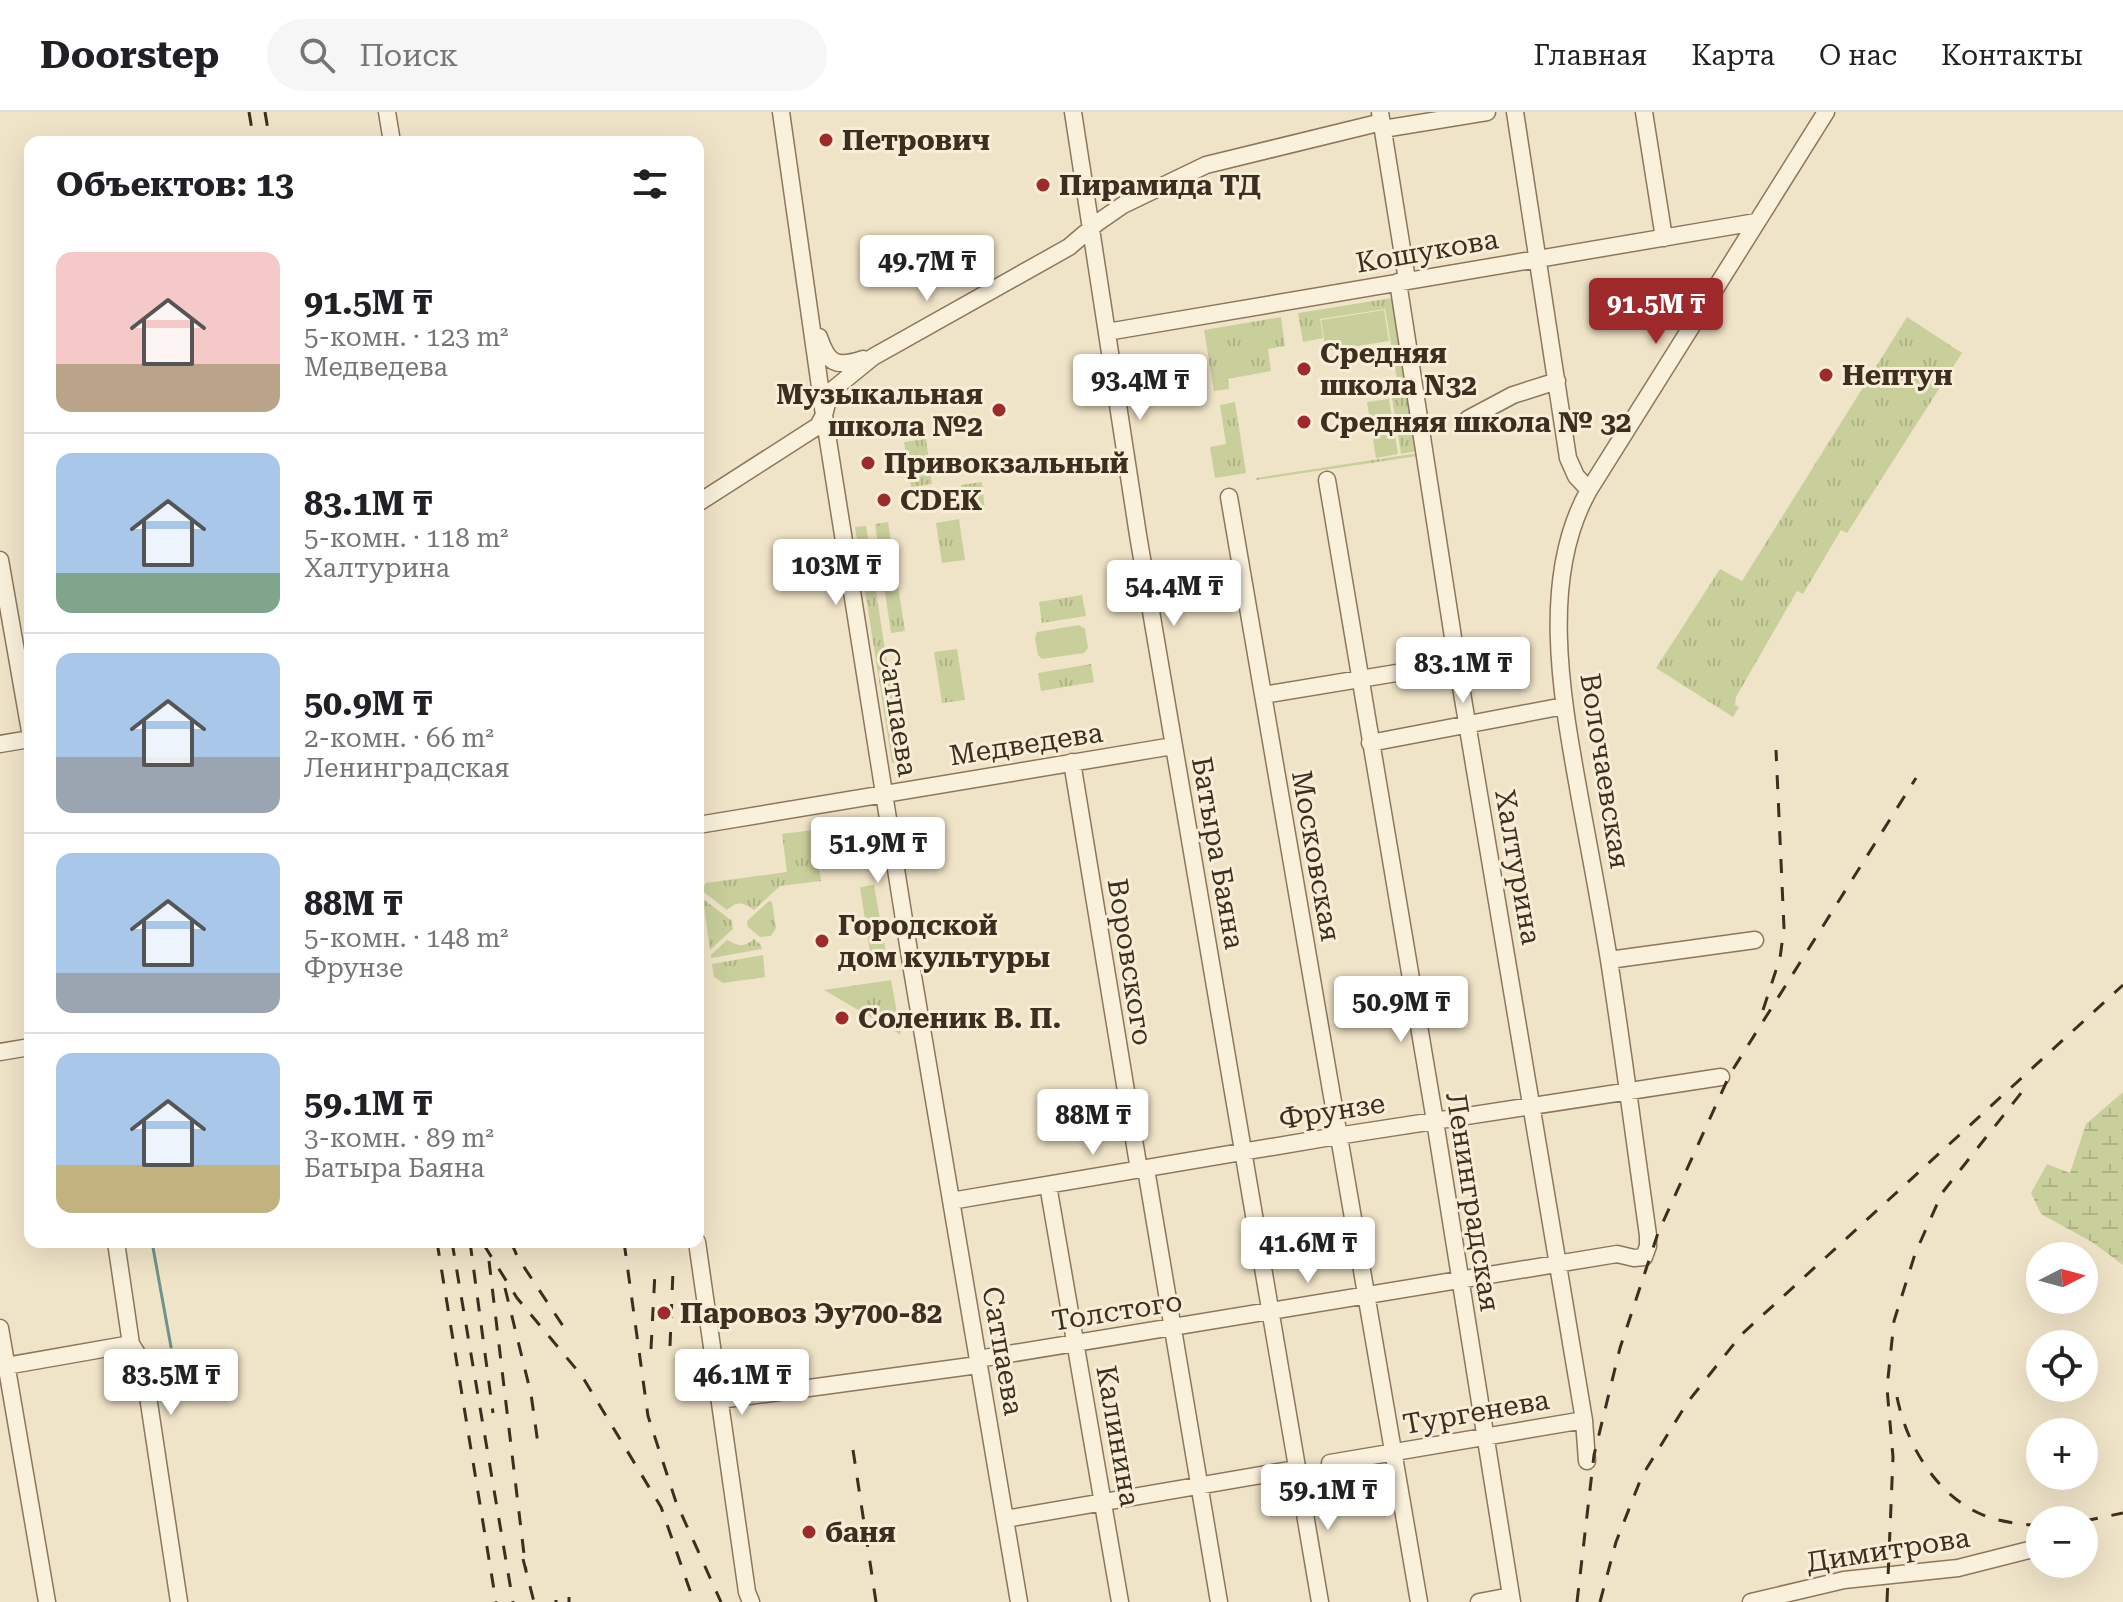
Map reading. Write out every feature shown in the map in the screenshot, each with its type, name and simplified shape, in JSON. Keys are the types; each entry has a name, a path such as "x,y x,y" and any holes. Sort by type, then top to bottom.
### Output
{"street":[{"path":"387,112 391,136"},
{"name":"Сатпаева","path":"781,112 824,415 912,970 1019,1602"},
{"name":"Батыра Баяна","path":"1073,112 1173,746 1320,1602"},
{"path":"704,499 814,428 824,415 828,394 873,357 1069,247 1123,205 1206,165 1382,121 1487,112"},
{"path":"1515,112 1571,468 1589,490 1826,112"},
{"path":"1644,112 1664,238"},
{"name":"Халтурина","path":"1382,121 1457,663 1533,1105 1584,1420 1587,1461"},
{"name":"Кошукова","path":"1107,332 1756,222"},
{"path":"1069,247 1087,242 1091,244 1095,256"},
{"path":"812,318 824,350 834,362 846,364 873,357"},
{"path":"817,365 827,379 836,380 848,375"},
{"path":"1468,419 1513,395 1557,381"},
{"name":"Ленинградская","path":"1327,480 1512,1599"},
{"name":"Волочаевская","path":"1589,490 1571,533 1561,580 1564,706 1609,960 1648,1235 1644,1257"},
{"name":"Московская","path":"1229,497 1419,1602"},
{"path":"0,560 24,697"},
{"path":"1263,695 1457,663"},
{"path":"1370,743 1564,706"},
{"path":"0,744 24,740"},
{"name":"Медведева","path":"704,824 1173,746"},
{"name":"Воровского","path":"1072,762 1219,1602"},
{"path":"1609,960 1755,940"},
{"path":"0,1052 24,1048"},
{"name":"Фрунзе","path":"951,1201 1337,1136 1721,1077"},
{"name":"Калинина","path":"1048,1185 1120,1602"},
{"path":"117,1248 131,1344 143,1363 179,1602"},
{"path":"698,1248 747,1592 751,1602"},
{"name":"Толстого","path":"720,1400 978,1362 1558,1263 1617,1254 1644,1257"},
{"path":"0,1328 3,1366 47,1602"},
{"path":"3,1366 131,1344"},
{"name":"Тургенева","path":"1330,1463 1584,1420"},
{"path":"1005,1519 1296,1469"},
{"name":"Димитрова","path":"1751,1602 1844,1580 1958,1568 2026,1551"},
{"path":"1479,1602 1512,1599"}],"green space":[{"path":"1392,298 1406,388 1366,395 1364,385 1397,379 1385,309 1320,319 1323,338 1303,342 1298,313"},
{"path":"1384,310 1389,341 1326,351 1321,320"},
{"path":"1281,317 1285,346 1268,349 1271,371 1228,379 1229,389 1214,391 1204,330"},
{"path":"1907,317 1962,353 1847,533 1841,530 1803,594 1797,591 1736,697 1735,705 1739,707 1733,717 1656,668 1720,569 1742,581"},
{"path":"1408,395 1417,451 1401,454 1392,398"},
{"path":"1389,399 1398,454 1376,458 1367,402"},
{"path":"1235,402 1246,473 1215,478 1210,447 1226,444 1220,405"},
{"path":"926,439 932,484 911,487 904,442"},
{"path":"1418,453 1418,456 1256,480 1256,478"},
{"path":"982,482 985,511 964,513 961,485"},
{"path":"959,519 965,560 942,563 936,523"},
{"path":"888,522 905,631 891,633 875,524"},
{"path":"866,526 902,761 892,763 855,527"},
{"path":"1082,595 1086,616 1042,623 1039,602"},
{"path":"1079,625 1085,629 1088,648 1084,653 1042,659 1038,655 1037,632"},
{"path":"957,649 965,700 942,703 934,652"},
{"path":"1091,664 1094,682 1041,691 1038,673"},
{"path":"813,830 821,881 780,886 754,910 740,904 727,910 704,892 706,883 787,872 782,834"},
{"path":"874,885 889,970 870,952 860,887"},
{"path":"704,900 732,921 733,929 710,950"},
{"path":"769,901 772,902 776,928 771,936 760,937 748,927 747,921"},
{"path":"754,939 762,949 711,958 727,940 741,945"},
{"path":"763,955 765,977 723,983 714,977 712,964"},
{"path":"891,980 901,1035 824,990"},
{"path":"2123,1092 2123,1265 2098,1246 2098,1242 2092,1242 2041,1214 2031,1193 2047,1164 2070,1173 2086,1124"}],"waterway":[{"path":"153,1248 171,1347"}],"railway":[{"path":"249,112 253,136"},
{"path":"265,112 269,136"},
{"path":"1763,1010 1780,958 1784,928 1776,750"},
{"path":"1577,1602 1594,1455 1620,1348 1658,1233 1730,1074 1916,778"},
{"path":"1600,1602 1616,1542 1642,1476 1687,1403 1741,1335 2123,985"},
{"path":"1887,1602 1893,1457 1887,1388 1894,1321 1915,1254 1942,1193 2029,1083"},
{"path":"438,1248 496,1602"},
{"path":"453,1248 513,1602"},
{"path":"471,1248 493,1413"},
{"path":"486,1248 517,1298 582,1376 661,1507 694,1602"},
{"path":"514,1248 569,1335"},
{"path":"625,1248 648,1416 676,1502 721,1602"},
{"path":"489,1261 526,1571"},
{"path":"670,1346 673,1271"},
{"path":"651,1349 655,1272"},
{"path":"505,1288 531,1394 538,1444"},
{"path":"1897,1397 1917,1453 1941,1485 1972,1510 1991,1518 2026,1524"},
{"path":"853,1450 876,1602"},
{"path":"2098,1518 2123,1513"},
{"path":"523,1559 534,1602"},
{"path":"569,1597 569,1602"}],"place":[{"name":"Петрович","path":"826,140"},
{"name":"Пирамида ТД","path":"1043,185"},
{"name":"Средняя школа N32","path":"1304,369"},
{"name":"Нептун","path":"1826,375"},
{"name":"Музыкальная школа №2","path":"999,410"},
{"name":"Средняя школа № 32","path":"1304,422"},
{"name":"Привокзальный","path":"868,463"},
{"name":"CDEK","path":"884,500"},
{"name":"Городской дом культуры","path":"822,941"},
{"name":"Соленик В. П.","path":"842,1018"},
{"name":"Паровоз Эу700-82","path":"664,1313"},
{"name":"баня","path":"809,1532"}]}
